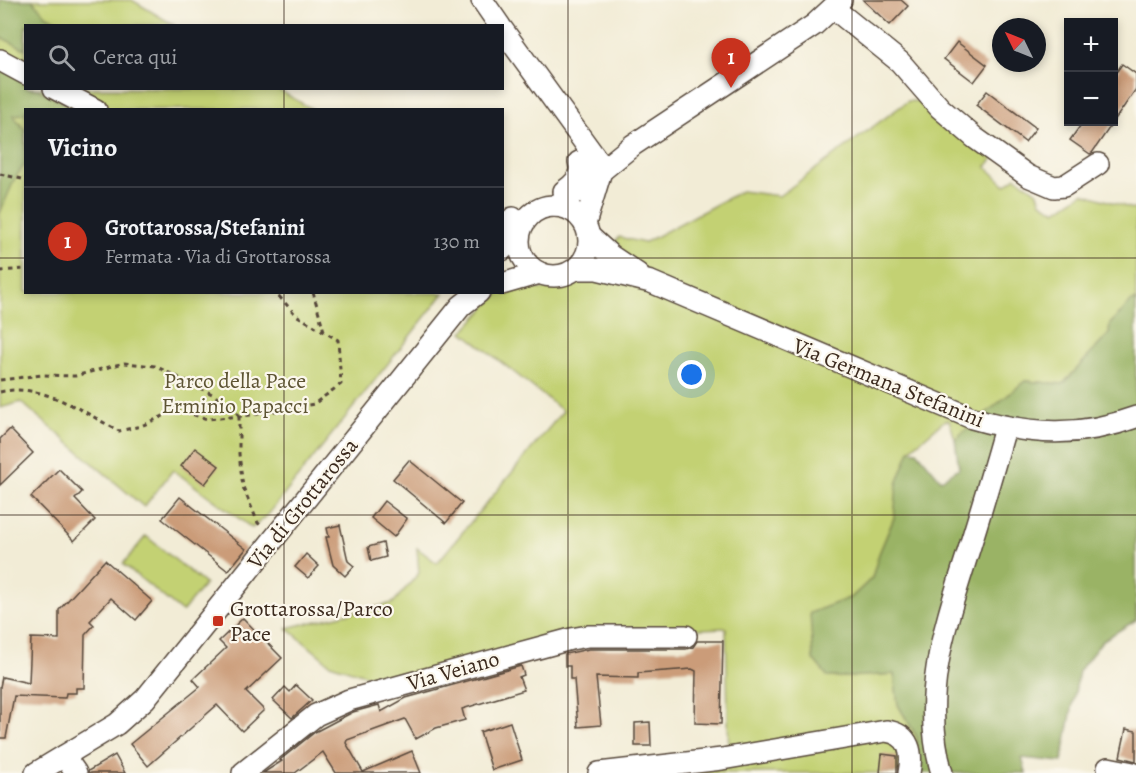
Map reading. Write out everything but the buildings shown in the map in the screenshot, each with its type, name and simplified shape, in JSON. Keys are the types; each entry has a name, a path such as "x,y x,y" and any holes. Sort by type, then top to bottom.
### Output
{"street":[{"path":"482,0 499,24"},
{"path":"555,206 654,130 814,25 837,4 900,62 940,108 975,138 1028,176 1054,187 1064,186 1098,164"},
{"path":"504,31 602,169 587,230 587,254 576,269 558,276 540,273 531,268 521,252 511,244 508,227 514,215 532,199 559,194 567,189 579,176 579,162"},
{"path":"0,60 24,73"},
{"path":"58,90 92,108"},
{"path":"504,260 524,223 534,213 545,207 555,206 572,211 587,230"},
{"name":"Via Germana Stefanini","path":"587,230 612,256 651,282"},
{"name":"Via Germana Stefanini","path":"576,269 597,269 651,282 972,418 1005,428 1064,433 1111,426 1136,417"},
{"path":"504,283 540,273"},
{"name":"Via di Grottarossa","path":"36,773 70,765 145,699 461,306 476,294"},
{"path":"942,773 938,759 933,715 936,665 946,621 1005,428"},
{"name":"Via Veiano","path":"243,773 316,715 349,700 571,639 588,636 686,636"},
{"path":"599,773 722,759 886,731 898,734 908,744 911,752 909,773"},
{"path":"1108,768 1133,773"}],"path":[{"path":"0,174 24,180"},
{"path":"0,272 24,269"},
{"path":"0,392 12,389 52,396 119,431 141,426 177,410 208,419 314,404 341,384 338,340 296,315 277,294"},
{"path":"314,294 324,332"},
{"path":"0,380 42,375 75,376 124,363 155,366 214,395 239,415"},
{"path":"239,415 239,454 243,487 258,523 275,537"}],"green space":[{"name":"Parco della Pace Erminio Papacci","path":"0,0 132,0 172,24 24,24 24,90 279,90 310,108 24,108 24,294 443,294 268,515 252,528 173,470 144,507 21,402 0,408"},
{"path":"0,0 32,0 47,16 64,24 24,24 24,49 0,37"},
{"path":"0,67 24,80 24,90 40,90 73,108 24,108 24,114 13,115 24,129 24,165 15,178 0,213"},
{"path":"908,101 928,102 994,157 986,167 1005,185 1016,177 1038,193 1041,202 1056,211 1083,193 1136,210 1136,301 1132,302 1110,324 1109,334 1063,384 1025,381 955,439 949,420 944,421 911,449 894,518 872,578 852,597 811,613 828,677 894,674 900,708 917,737 917,773 632,773 729,762 726,628 561,634 387,682 330,664 287,628 393,603 419,573 417,548 437,563 563,411 463,332 498,294 504,294 504,291 520,284 541,289 580,282 619,237 644,243 741,191 779,196"},
{"path":"1132,301 1136,301 1136,620 1102,641 1079,671 1062,762 1022,758 1026,773 917,773 917,737 898,705 894,674 828,677 813,659 810,613 852,597 872,578 894,518 897,484 910,450 917,451 941,480 959,468 955,439 1025,381 1063,384 1109,334 1110,324"},
{"path":"146,536 205,584 182,612 123,564"}],"place":[{"name":"Grottarossa/Stefanini","path":"731,88"},
{"name":"Grottarossa/Parco Pace","path":"218,621"}]}
